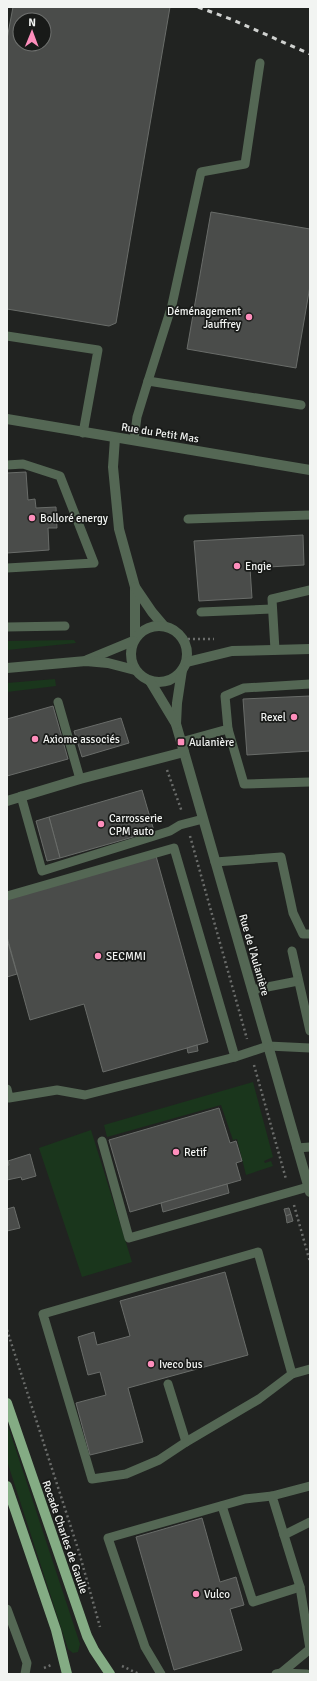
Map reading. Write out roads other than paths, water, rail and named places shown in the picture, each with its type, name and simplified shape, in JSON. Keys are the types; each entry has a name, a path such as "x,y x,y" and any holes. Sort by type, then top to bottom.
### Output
{"main road":[{"name":"Rocade Charles de Gaulle","path":"7,1403 87,1636 94,1650 110,1674"},
{"path":"7,1486 56,1630 67,1674"}],"street":[{"name":"Rue du Petit Mas","path":"7,419 310,470"},
{"path":"115,438 113,467 119,529 135,587 134,640 130,651 131,656 136,670 142,677 150,681 168,681 176,677 185,666 188,652 186,642 176,631 163,625 135,587"},
{"path":"86,661 134,640 147,628 163,625"},
{"path":"185,666 232,651 310,649"},
{"path":"7,668 86,661 108,663 136,670"},
{"name":"Rue de l'Aulanière","path":"176,724 177,703 185,666"},
{"name":"Rue de l'Aulanière","path":"150,681 176,724 309,1189"},
{"path":"7,801 80,779 163,758 183,747"}],"lane":[{"path":"134,440 148,381 172,305 201,172 245,164 260,63"},
{"path":"7,336 98,350 83,432"},
{"path":"148,381 301,405"},
{"path":"7,465 23,464 60,476 94,563 7,568"},
{"path":"188,519 310,515"},
{"path":"275,650 272,599 310,590"},
{"path":"201,612 272,609"},
{"path":"7,627 66,626"},
{"path":"310,684 244,688 225,696 228,729 244,784 310,782"},
{"path":"58,702 80,779"},
{"path":"183,747 228,729"},
{"path":"21,796 42,871 170,831 203,819"},
{"path":"7,896 174,848 235,1057"},
{"path":"215,862 281,857 293,913 303,934 310,934"},
{"path":"292,951 310,1031"},
{"path":"252,990 298,981"},
{"path":"7,1089 9,1098 57,1090 86,1095 235,1057 268,1046 310,1048"},
{"path":"102,1141 129,1238 309,1189"},
{"path":"297,1148 310,1147"},
{"path":"292,1374 258,1252 43,1314 92,1479 126,1474 159,1460 186,1442 259,1399 292,1374 310,1369"},
{"path":"168,1384 186,1442"},
{"path":"161,1674 145,1647 108,1538 245,1499 272,1496 310,1486"},
{"path":"272,1496 300,1587 310,1649 278,1673"},
{"path":"222,1506 253,1602 300,1587"},
{"path":"284,1535 310,1522"},
{"path":"7,1609 28,1663 25,1674"},
{"path":"278,1673 307,1674"}],"railway":[{"path":"198,7 233,20 310,54"}],"place":[{"name":"Déménagement Jauffrey","path":"249,317"},
{"name":"Bolloré energy","path":"32,518"},
{"name":"Engie","path":"237,566"},
{"name":"Rexel","path":"294,717"},
{"name":"Axiome associés","path":"35,739"},
{"name":"Aulanière","path":"181,742"},
{"name":"Carrosserie CPM auto","path":"101,824"},
{"name":"SECMMI","path":"98,956"},
{"name":"Retif","path":"176,1152"},
{"name":"Iveco bus","path":"151,1364"},
{"name":"Vulco","path":"196,1594"}]}
